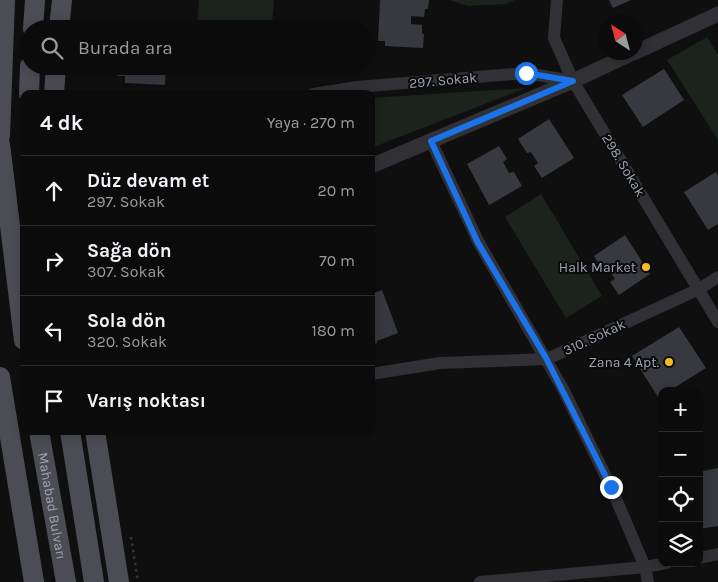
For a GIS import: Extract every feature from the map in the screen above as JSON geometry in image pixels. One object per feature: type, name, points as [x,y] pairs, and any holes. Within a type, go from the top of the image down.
[{"type":"main road","points":[[0,136],[5,0]]},
{"type":"main road","points":[[33,20],[35,0]]},
{"type":"main road","points":[[60,20],[62,0]]},
{"type":"main road","points":[[29,90],[30,75]]},
{"type":"main road","points":[[54,90],[55,75]]},
{"type":"main road","points":[[0,144],[20,307]]},
{"type":"main road","points":[[0,377],[34,582]]},
{"type":"main road","name":"Mahabad Bulvarı","points":[[40,435],[66,582]]},
{"type":"main road","points":[[71,435],[94,582]]},
{"type":"main road","points":[[96,435],[119,582]]},
{"type":"street","name":"298. Sokak","points":[[557,0],[554,38],[573,81],[718,322]]},
{"type":"street","points":[[643,49],[717,18]]},
{"type":"street","points":[[375,164],[573,81],[618,60]]},
{"type":"street","name":"297. Sokak","points":[[338,90],[526,73],[573,81]]},
{"type":"street","points":[[431,141],[478,243],[546,358],[611,487],[645,567],[648,582]]},
{"type":"street","name":"310. Sokak","points":[[375,373],[440,364],[546,358],[698,289],[718,277]]},
{"type":"street","points":[[703,557],[718,554]]},
{"type":"street","points":[[484,582],[658,565]]},
{"type":"shaded area","points":[[199,0],[274,0],[272,20],[198,20]]},
{"type":"shaded area","points":[[449,0],[515,0],[506,4],[468,6]]},
{"type":"shaded area","points":[[707,37],[718,55],[718,140],[667,60]]},
{"type":"shaded area","points":[[526,88],[375,146],[375,98]]},
{"type":"shaded area","points":[[541,194],[602,296],[566,318],[505,217]]},
{"type":"building","points":[[380,0],[429,0],[428,9],[425,9],[424,17],[411,16],[411,24],[422,25],[422,34],[424,34],[423,48],[385,46],[385,41],[378,41]]},
{"type":"building","points":[[609,0],[631,0],[613,8]]},
{"type":"building","points":[[664,69],[684,100],[643,127],[622,95]]},
{"type":"building","points":[[166,75],[165,85],[125,83],[125,76],[118,76]]},
{"type":"building","points":[[549,119],[574,158],[542,178],[534,166],[538,163],[531,152],[527,153],[518,139]]},
{"type":"building","points":[[499,146],[507,159],[503,162],[509,173],[514,172],[522,186],[489,205],[467,164]]},
{"type":"building","points":[[716,172],[718,176],[718,224],[708,230],[684,192]]},
{"type":"building","points":[[625,235],[650,274],[619,295],[610,282],[615,279],[607,268],[603,270],[594,256]]},
{"type":"building","points":[[382,290],[398,333],[377,341],[375,344],[375,293]]},
{"type":"building","name":"Zana 4 Apt.","points":[[679,327],[706,368],[675,387],[658,387],[658,397],[632,356]]},
{"type":"building","points":[[718,468],[718,526],[703,528],[703,477],[703,471]]},
{"type":"place","name":"Halk Market","points":[[646,267]]},
{"type":"place","name":"Zana 4 Apt.","points":[[669,362]]},
{"type":"route","points":[[526,73],[573,81],[431,141],[478,243],[563,389],[611,487]]}]
